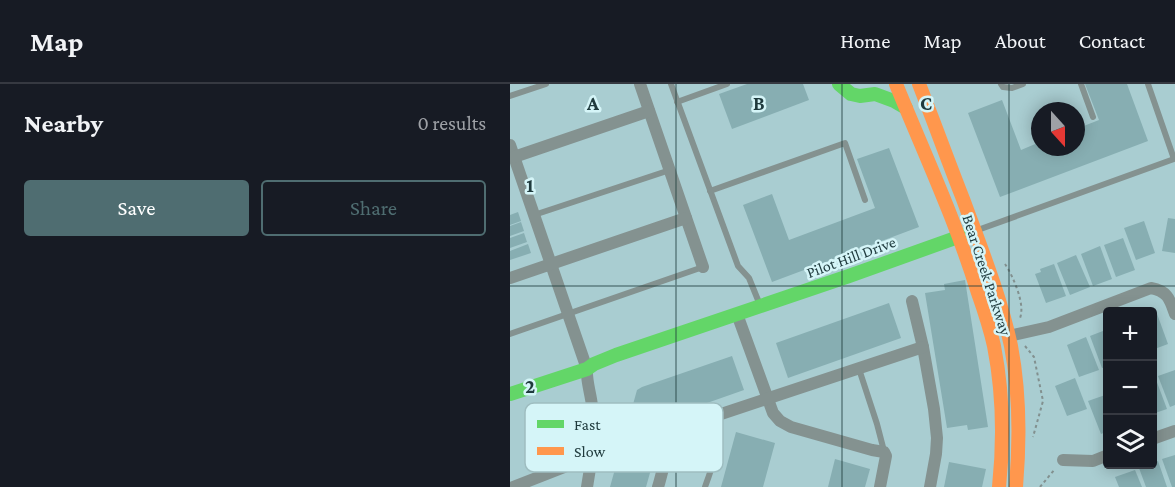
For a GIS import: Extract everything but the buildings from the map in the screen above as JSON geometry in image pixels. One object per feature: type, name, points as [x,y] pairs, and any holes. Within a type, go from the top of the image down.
[{"type":"street","points":[[640,84],[703,267]]},
{"type":"street","points":[[839,84],[851,93],[860,96],[878,89],[906,108]]},
{"type":"street","name":"Bear Creek Parkway","points":[[896,84],[945,201],[973,276],[993,345],[1000,391],[1002,432],[999,487]]},
{"type":"street","name":"Bear Creek Parkway","points":[[924,87],[990,269],[1009,336],[1017,387],[1019,427],[1016,487]]},
{"type":"street","points":[[592,403],[586,376],[587,369],[512,151],[649,111]]},
{"type":"street","points":[[510,278],[686,218]]},
{"type":"street","name":"Pilot Hill Drive","points":[[510,394],[587,369],[616,355],[975,231]]},
{"type":"street","points":[[1009,336],[1049,327],[1151,288],[1161,290],[1169,299],[1175,314]]},
{"type":"street","points":[[912,301],[923,347],[937,438],[930,487]]},
{"type":"street","points":[[737,314],[773,413],[780,421],[791,427],[884,452],[886,456],[880,487]]},
{"type":"street","points":[[723,413],[923,347]]},
{"type":"street","points":[[1157,437],[1175,431]]},
{"type":"street","points":[[1063,460],[1093,461],[1103,457]]},
{"type":"street","points":[[513,487],[552,472]]},
{"type":"street","points":[[587,487],[590,472]]},
{"type":"street","points":[[658,487],[662,472]]},
{"type":"lane","points":[[510,96],[546,84]]},
{"type":"lane","points":[[671,84],[738,266],[749,278],[760,307]]},
{"type":"lane","points":[[677,102],[727,84]]},
{"type":"lane","points":[[1001,84],[1003,87],[1012,88],[1023,84]]},
{"type":"lane","points":[[1081,84],[1093,117]]},
{"type":"lane","points":[[975,231],[1174,159],[1148,84]]},
{"type":"lane","points":[[710,191],[845,143],[865,200]]},
{"type":"lane","points":[[534,215],[670,170]]},
{"type":"lane","points":[[510,334],[703,267]]},
{"type":"lane","points":[[859,369],[884,452]]},
{"type":"lane","points":[[705,487],[710,472]]},
{"type":"path","points":[[1040,487],[1063,460]]},
{"type":"traffic: fast","points":[[839,84],[851,94],[860,96],[875,94],[906,108]]},
{"type":"traffic: fast","points":[[510,394],[587,369],[616,355],[975,231]]},
{"type":"traffic: slow","points":[[896,84],[960,240],[992,339],[997,363],[1002,416],[999,487]]},
{"type":"traffic: slow","points":[[919,84],[983,254],[1007,327],[1018,399],[1016,487]]}]
